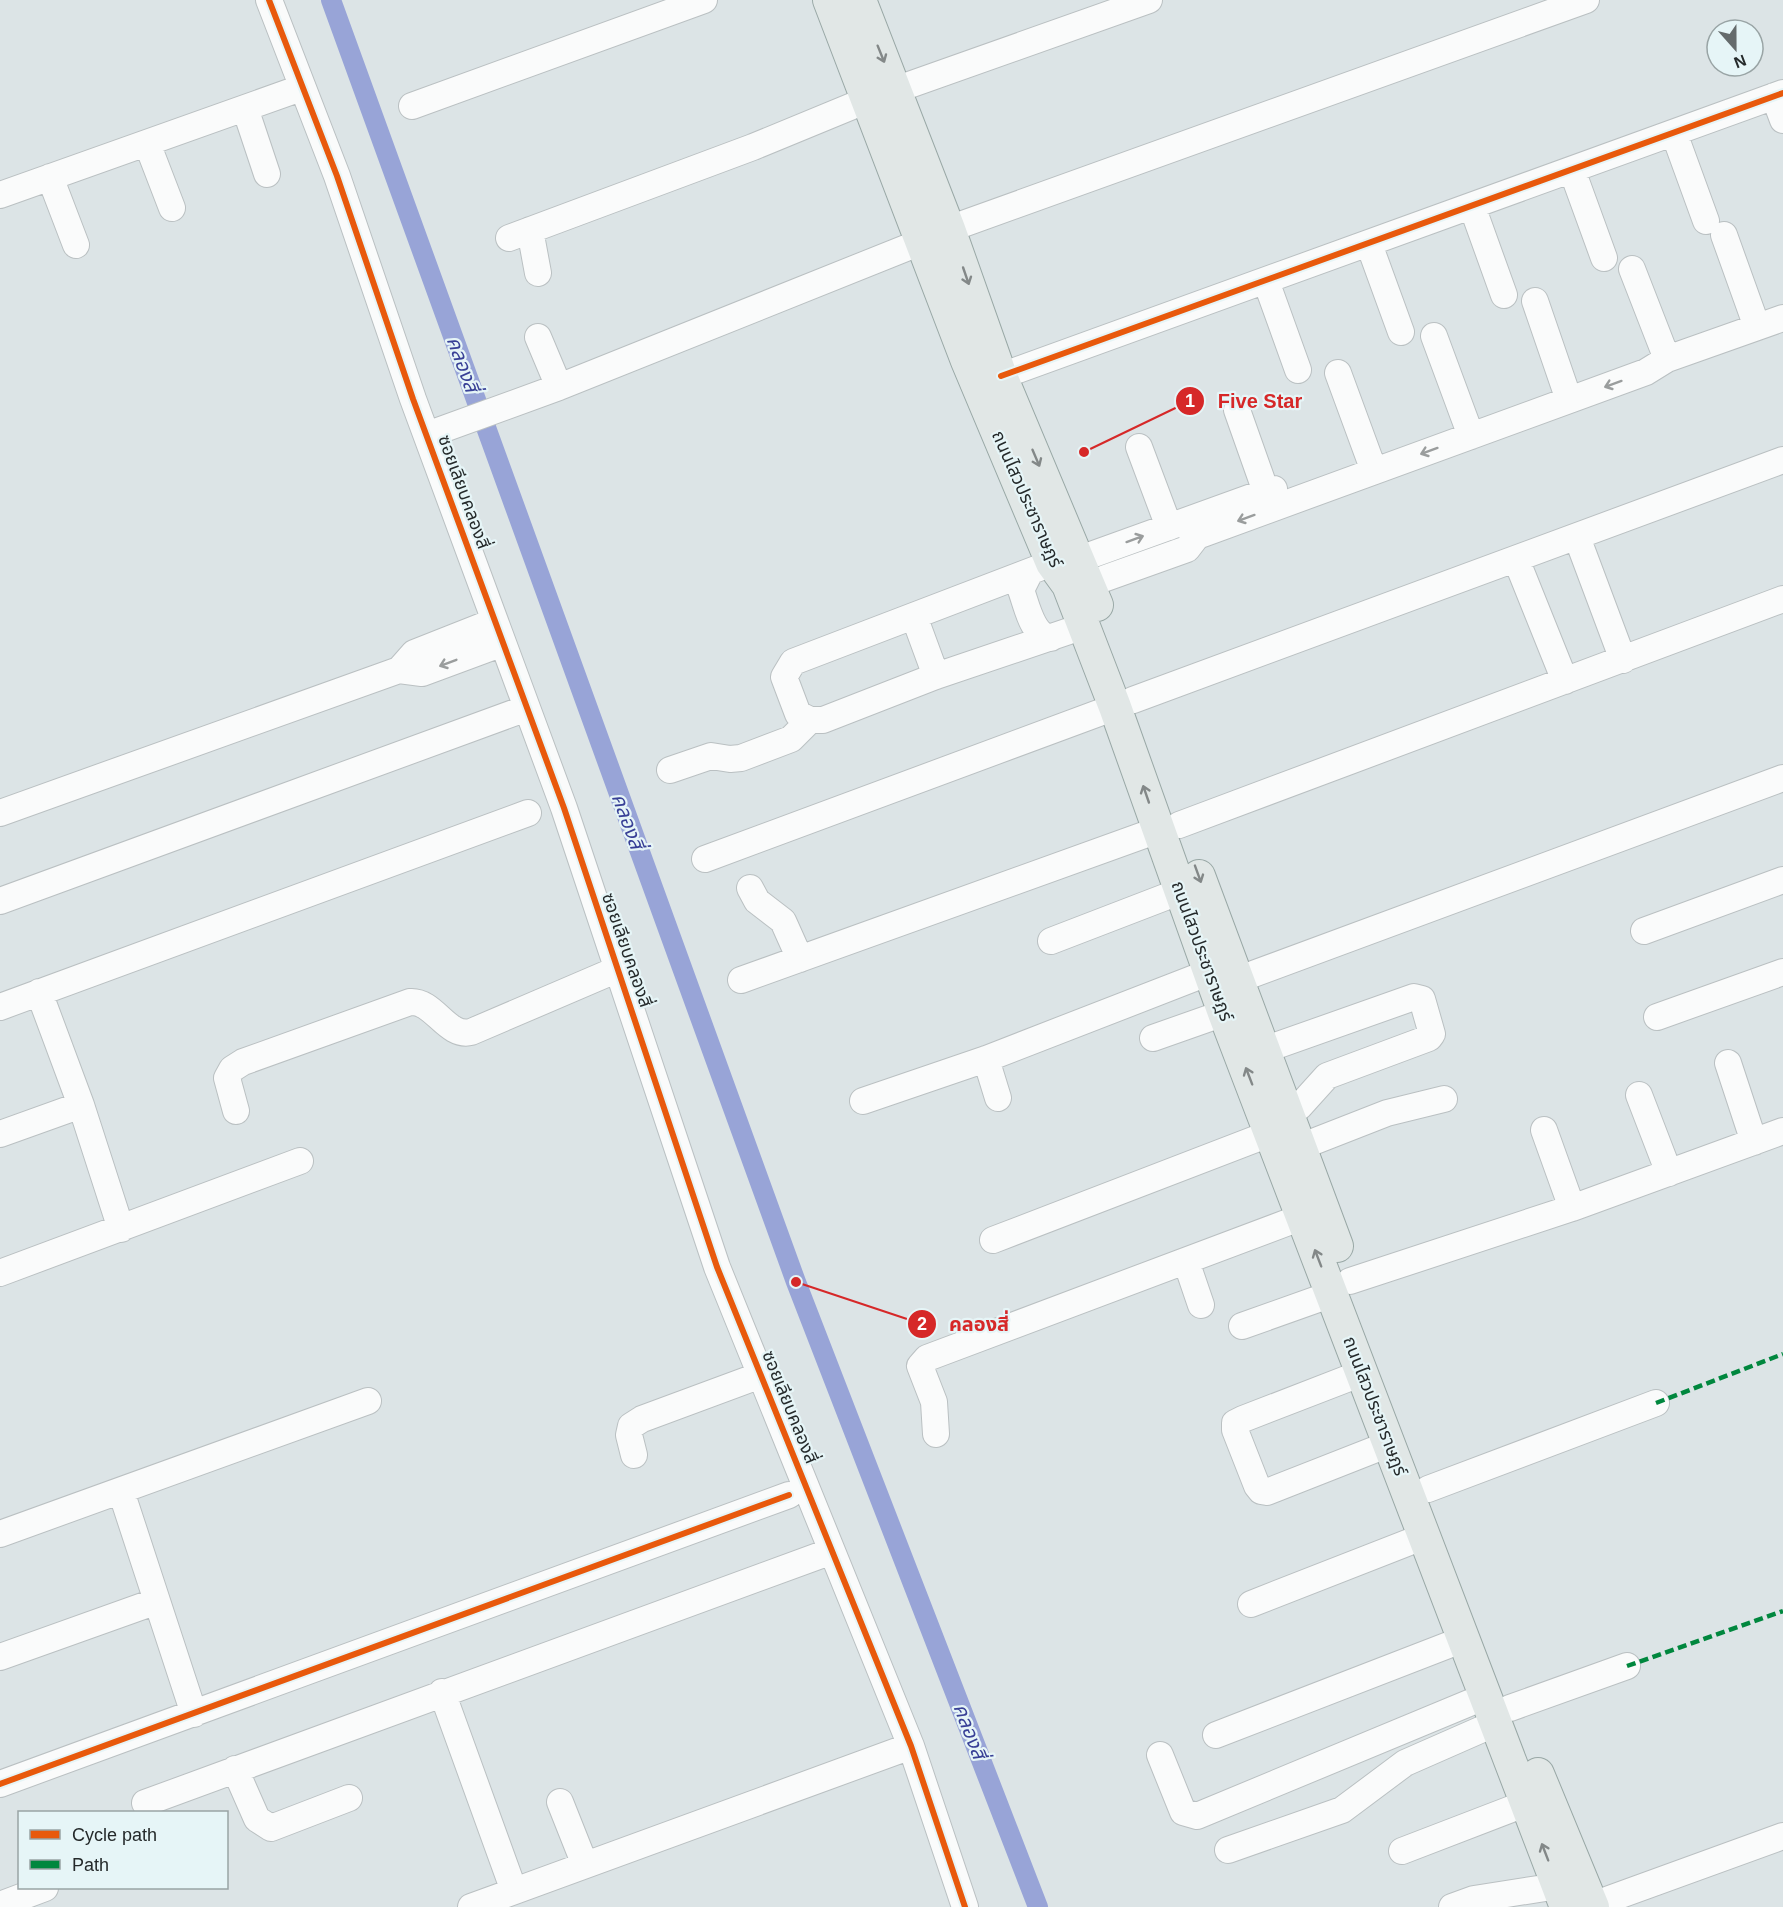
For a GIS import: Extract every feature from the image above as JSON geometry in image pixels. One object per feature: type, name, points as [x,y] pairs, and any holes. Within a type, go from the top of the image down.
[{"type":"main road","name":"ถนนไสวประชาราษฎร์","points":[[829,0],[881,95],[935,235],[1001,376],[1068,585],[1084,626],[1124,704]]},
{"type":"main road","name":"ถนนไสวประชาราษฎร์","points":[[860,0],[881,95]]},
{"type":"main road","name":"ถนนไสวประชาราษฎร์","points":[[935,235],[967,361],[1124,704],[1223,976],[1224,1013],[1287,1129],[1302,1217],[1341,1288],[1362,1373],[1464,1639],[1497,1709],[1578,1901]]},
{"type":"main road","name":"ถนนไสวประชาราษฎร์","points":[[1169,828],[1181,891],[1223,976],[1264,1050],[1287,1129],[1341,1288],[1428,1489],[1527,1803],[1578,1901]]},
{"type":"street","name":"ซอยเลียบคลองสี่","points":[[269,0],[301,88],[437,432],[499,632],[618,969],[717,1267],[910,1746],[961,1906]]},
{"type":"street","points":[[412,106],[705,0]]},
{"type":"street","points":[[538,273],[519,234],[753,147],[881,95],[1149,0]]},
{"type":"street","points":[[437,432],[559,387],[935,235],[1586,0]]},
{"type":"street","points":[[0,195],[301,88]]},
{"type":"street","points":[[1001,376],[1779,94],[1783,120]]},
{"type":"street","points":[[245,108],[267,174]]},
{"type":"street","points":[[1674,133],[1757,327]]},
{"type":"street","points":[[147,143],[172,208]]},
{"type":"street","points":[[1572,170],[1604,258]]},
{"type":"street","points":[[50,177],[76,245]]},
{"type":"street","points":[[1472,206],[1504,295]]},
{"type":"street","points":[[1369,244],[1401,332]]},
{"type":"street","points":[[1632,269],[1666,359]]},
{"type":"street","points":[[1266,281],[1298,370]]},
{"type":"street","points":[[1535,302],[1566,392]]},
{"type":"street","points":[[1084,626],[936,676],[823,720],[810,720],[798,714],[784,677],[788,666],[798,659],[914,616],[1063,569],[1371,463],[1566,392],[1640,356],[1666,359],[1783,318]]},
{"type":"street","points":[[1434,336],[1468,428]]},
{"type":"street","points":[[538,337],[559,387]]},
{"type":"street","points":[[1338,373],[1371,463]]},
{"type":"street","points":[[1237,410],[1266,492]]},
{"type":"street","points":[[1138,447],[1186,527]]},
{"type":"street","points":[[705,859],[1783,460]]},
{"type":"street","points":[[1186,527],[1266,492],[1371,463]]},
{"type":"street","points":[[1577,537],[1623,660]]},
{"type":"street","points":[[1516,559],[1565,681]]},
{"type":"street","points":[[1051,638],[1046,638],[1035,627],[1021,590],[1063,569]]},
{"type":"street","points":[[741,980],[1169,828],[1783,600]]},
{"type":"street","points":[[914,616],[936,676]]},
{"type":"street","points":[[0,813],[399,670],[414,652],[499,632]]},
{"type":"street","points":[[0,901],[527,708]]},
{"type":"street","points":[[670,770],[711,756],[741,758],[791,739],[810,720]]},
{"type":"street","points":[[863,1101],[1783,778]]},
{"type":"street","points":[[0,1007],[528,813]]},
{"type":"street","points":[[1644,931],[1783,880]]},
{"type":"street","points":[[750,888],[757,901],[783,921],[800,959]]},
{"type":"street","points":[[1051,941],[1181,891]]},
{"type":"street","points":[[236,1111],[227,1078],[232,1069],[243,1062],[410,1002],[420,1003],[460,1033],[471,1032],[618,969]]},
{"type":"street","points":[[1657,1017],[1783,972]]},
{"type":"street","points":[[39,992],[81,1105],[121,1229]]},
{"type":"street","points":[[1264,1050],[1414,997],[1422,999],[1432,1034],[1429,1038],[1327,1076],[1299,1107],[1287,1129]]},
{"type":"street","points":[[1153,1038],[1224,1013]]},
{"type":"street","points":[[986,1059],[998,1098]]},
{"type":"street","points":[[1728,1063],[1754,1142]]},
{"type":"street","points":[[1639,1095],[1669,1173]]},
{"type":"street","points":[[993,1240],[1287,1129],[1387,1113],[1444,1099]]},
{"type":"street","points":[[0,1134],[81,1105]]},
{"type":"street","points":[[1544,1130],[1572,1208]]},
{"type":"street","points":[[1242,1326],[1341,1288],[1572,1208],[1783,1131]]},
{"type":"street","points":[[0,1273],[300,1161]]},
{"type":"street","points":[[936,1434],[934,1402],[920,1366],[925,1359],[1302,1217]]},
{"type":"street","points":[[1186,1260],[1201,1305]]},
{"type":"street","points":[[1362,1373],[1235,1423],[1238,1439],[1257,1486],[1261,1491],[1268,1492],[1389,1444]]},
{"type":"street","points":[[634,1455],[629,1435],[631,1426],[642,1419],[760,1375]]},
{"type":"street","points":[[0,1534],[368,1401]]},
{"type":"street","points":[[1428,1489],[1656,1403]]},
{"type":"street","points":[[121,1491],[194,1714]]},
{"type":"street","points":[[0,1784],[789,1495]]},
{"type":"street","points":[[1251,1604],[1425,1536]]},
{"type":"street","points":[[159,1804],[235,1769],[832,1551]]},
{"type":"street","points":[[0,1657],[157,1601]]},
{"type":"street","points":[[1216,1735],[1464,1639]]},
{"type":"street","points":[[1160,1755],[1183,1812],[1197,1816],[1497,1709],[1627,1666]]},
{"type":"street","points":[[442,1692],[514,1891]]},
{"type":"street","points":[[1228,1850],[1342,1810],[1406,1763],[1497,1709]]},
{"type":"street","points":[[471,1907],[910,1746]]},
{"type":"street","points":[[235,1769],[257,1819],[271,1828],[349,1798]]},
{"type":"street","points":[[560,1802],[585,1865]]},
{"type":"street","points":[[1402,1851],[1527,1803]]},
{"type":"street","points":[[1452,1907],[1474,1899],[1578,1901],[1783,1836]]},
{"type":"street","points":[[0,1905],[40,1889]]},
{"type":"waterway","name":"คลองสี่","points":[[331,0],[796,1282],[1038,1907]]},
{"type":"marked path","points":[[1656,1403],[1783,1354]]},
{"type":"marked path","points":[[1627,1666],[1783,1611]]},
{"type":"cycle path","points":[[269,0],[337,176],[413,399],[564,808],[717,1267],[911,1746],[965,1907]]},
{"type":"cycle path","points":[[1001,376],[1783,93]]},
{"type":"cycle path","points":[[0,1784],[789,1495]]},
{"type":"place","name":"Five Star","points":[[1084,452]]},
{"type":"place","name":"คลองสี่","points":[[796,1282]]}]
